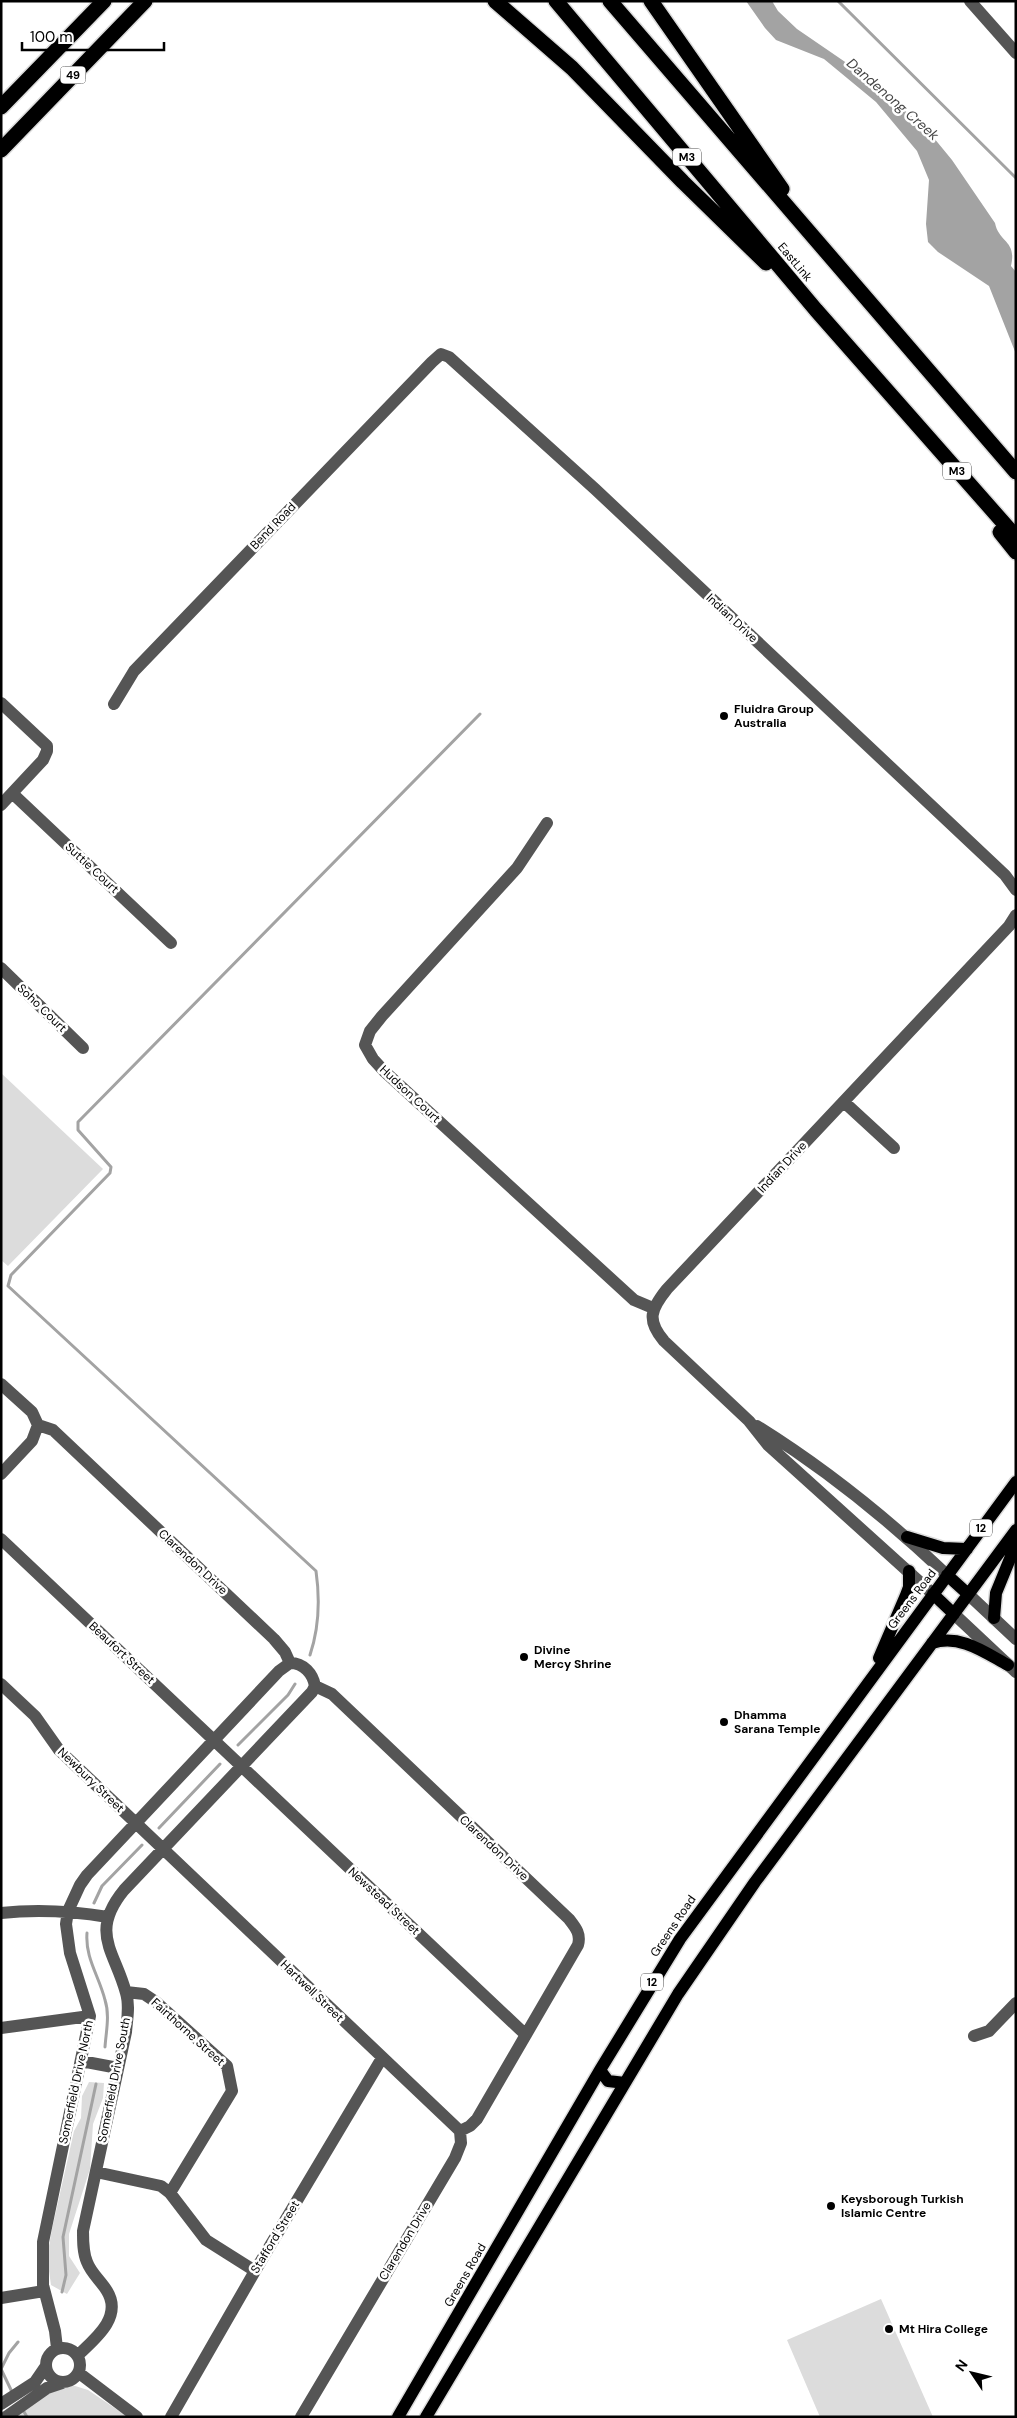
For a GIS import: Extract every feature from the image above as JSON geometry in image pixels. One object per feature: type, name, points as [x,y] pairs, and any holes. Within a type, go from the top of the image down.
[{"type":"highway","name":"49","points":[[1,107],[104,1]]},
{"type":"highway","name":"49","points":[[1,150],[145,1]]},
{"type":"highway","points":[[494,1],[572,68],[730,230],[816,310]]},
{"type":"highway","name":"EastLink","points":[[556,1],[816,310],[1016,537]]},
{"type":"highway","points":[[610,1],[838,267],[1016,470]]},
{"type":"highway","points":[[651,1],[704,79],[838,267]]},
{"type":"highway","points":[[899,405],[1016,552]]},
{"type":"main road","name":"Greens Road","points":[[398,2417],[600,2070],[680,1939],[870,1678],[1016,1482]]},
{"type":"main road","name":"12","points":[[426,2417],[678,1994],[718,1934],[1016,1530]]},
{"type":"main road","points":[[907,1537],[943,1548],[967,1548]]},
{"type":"main road","points":[[994,1618],[996,1594],[1016,1544]]},
{"type":"main road","points":[[870,1678],[906,1595],[909,1586],[909,1571]]},
{"type":"main road","points":[[947,1575],[968,1594]]},
{"type":"main road","points":[[933,1594],[954,1614]]},
{"type":"main road","points":[[932,1643],[942,1640],[957,1641],[977,1648],[1012,1668]]},
{"type":"main road","points":[[600,2070],[608,2081],[625,2083]]},
{"type":"street","points":[[970,1],[1016,53]]},
{"type":"street","name":"Bend Road","points":[[114,704],[134,670],[441,354]]},
{"type":"street","name":"Indian Drive","points":[[441,354],[450,357],[603,495],[1005,875],[1016,890]]},
{"type":"street","points":[[1,703],[47,746],[43,760],[1,805]]},
{"type":"street","name":"Suttie Court","points":[[12,793],[171,942]]},
{"type":"street","name":"Hudson Court","points":[[547,823],[517,868],[382,1016],[370,1031],[365,1045],[373,1059],[384,1070],[634,1300],[654,1308]]},
{"type":"street","name":"Indian Drive","points":[[654,1308],[668,1289],[1009,926],[1016,915]]},
{"type":"street","name":"Soho Court","points":[[1,968],[83,1048]]},
{"type":"street","points":[[844,1102],[894,1148]]},
{"type":"street","points":[[654,1308],[652,1319],[656,1331],[664,1342],[749,1421],[860,1498],[907,1537],[947,1575]]},
{"type":"street","name":"Clarendon Drive","points":[[1,1384],[32,1412],[38,1425],[53,1430],[274,1639],[285,1652],[290,1663],[296,1663],[306,1669],[313,1678],[315,1686],[332,1694],[575,1926],[580,1938],[578,1945],[477,2119],[470,2126],[460,2131],[461,2142],[455,2158],[301,2417]]},
{"type":"street","points":[[749,1421],[768,1445],[933,1594]]},
{"type":"street","points":[[1,1474],[32,1440],[38,1425]]},
{"type":"street","name":"Beaufort Street","points":[[1,1539],[242,1767]]},
{"type":"street","points":[[968,1594],[1016,1639]]},
{"type":"street","points":[[954,1614],[1012,1668]]},
{"type":"street","name":"Somerfield Drive North","points":[[57,2348],[55,2331],[44,2291],[42,2274],[43,2242],[90,2016],[70,1953],[66,1924],[68,1911],[80,1885],[87,1875],[279,1671],[290,1663]]},
{"type":"street","name":"Newbury Street","points":[[1,1684],[35,1716],[58,1750],[164,1850]]},
{"type":"street","name":"Somerfield Drive South","points":[[78,2356],[101,2334],[112,2308],[108,2292],[87,2262],[83,2248],[83,2232],[126,2032],[128,2004],[126,1992],[106,1941],[108,1917],[114,1903],[124,1890],[242,1767],[312,1692],[315,1686]]},
{"type":"street","name":"Newstead Street","points":[[242,1767],[526,2036]]},
{"type":"street","name":"Hartwell Street","points":[[164,1850],[460,2131]]},
{"type":"street","points":[[1,1913],[24,1910],[68,1911],[108,1917]]},
{"type":"street","name":"Fairthorne Street","points":[[126,1992],[144,1994],[156,2002],[227,2066],[230,2076],[232,2091],[170,2193]]},
{"type":"street","points":[[974,2036],[989,2031],[1016,2003]]},
{"type":"street","points":[[1,2028],[90,2016]]},
{"type":"street","name":"Stafford Street","points":[[171,2417],[255,2271],[382,2058]]},
{"type":"street","points":[[81,2061],[118,2068]]},
{"type":"street","points":[[96,2172],[154,2184],[170,2193],[206,2240],[255,2271]]},
{"type":"street","points":[[1,2298],[44,2291]]},
{"type":"street","points":[[1,2404],[32,2391],[72,2380],[79,2373],[80,2361],[78,2356],[67,2348],[57,2348],[48,2355],[46,2366],[32,2391],[6,2417]]},
{"type":"street","points":[[46,2366],[51,2377],[62,2382]]},
{"type":"street","points":[[79,2373],[137,2417]]},
{"type":"shaded area","points":[[746,1],[772,1],[778,11],[797,29],[870,79],[929,132],[952,160],[1012,251],[1011,266],[1016,272],[1016,354],[989,286],[938,252],[928,242],[926,224],[929,180],[917,151],[876,102],[824,59],[776,40]]},
{"type":"shaded area","points":[[1,1073],[103,1169],[8,1266],[1,1260]]},
{"type":"shaded area","points":[[89,2082],[104,2083],[103,2098],[93,2124],[90,2169],[69,2234],[69,2256],[80,2273],[67,2294],[51,2285],[47,2257],[74,2131],[81,2118],[82,2096]]},
{"type":"shaded area","points":[[881,2299],[933,2417],[820,2417],[787,2340]]},
{"type":"shaded area","points":[[72,2385],[88,2390],[128,2417],[13,2417],[45,2394]]},
{"type":"waterway","name":"Dandenong Creek","points":[[838,1],[1016,178]]},
{"type":"waterway","points":[[310,1655],[318,1613],[316,1571],[8,1286],[11,1275],[110,1173],[111,1167],[78,1130],[78,1122],[480,714]]},
{"type":"waterway","points":[[238,1745],[288,1695],[295,1684]]},
{"type":"waterway","points":[[159,1828],[220,1764]]},
{"type":"waterway","points":[[94,1903],[102,1886],[142,1845]]},
{"type":"waterway","points":[[87,1933],[90,1959],[102,1991],[107,2012],[105,2047]]},
{"type":"waterway","points":[[62,2292],[66,2275],[63,2237],[96,2084]]},
{"type":"waterway","points":[[13,2394],[1,2369],[9,2353],[18,2342]]},
{"type":"waterway","points":[[23,2410],[27,2417]]},
{"type":"place","name":"Fluidra Group Australia","points":[[724,716]]},
{"type":"place","name":"Divine Mercy Shrine","points":[[524,1657]]},
{"type":"place","name":"Dhamma Sarana Temple","points":[[724,1722]]},
{"type":"place","name":"Keysborough Turkish Islamic Centre","points":[[831,2206]]},
{"type":"place","name":"Mt Hira College","points":[[889,2329]]}]
